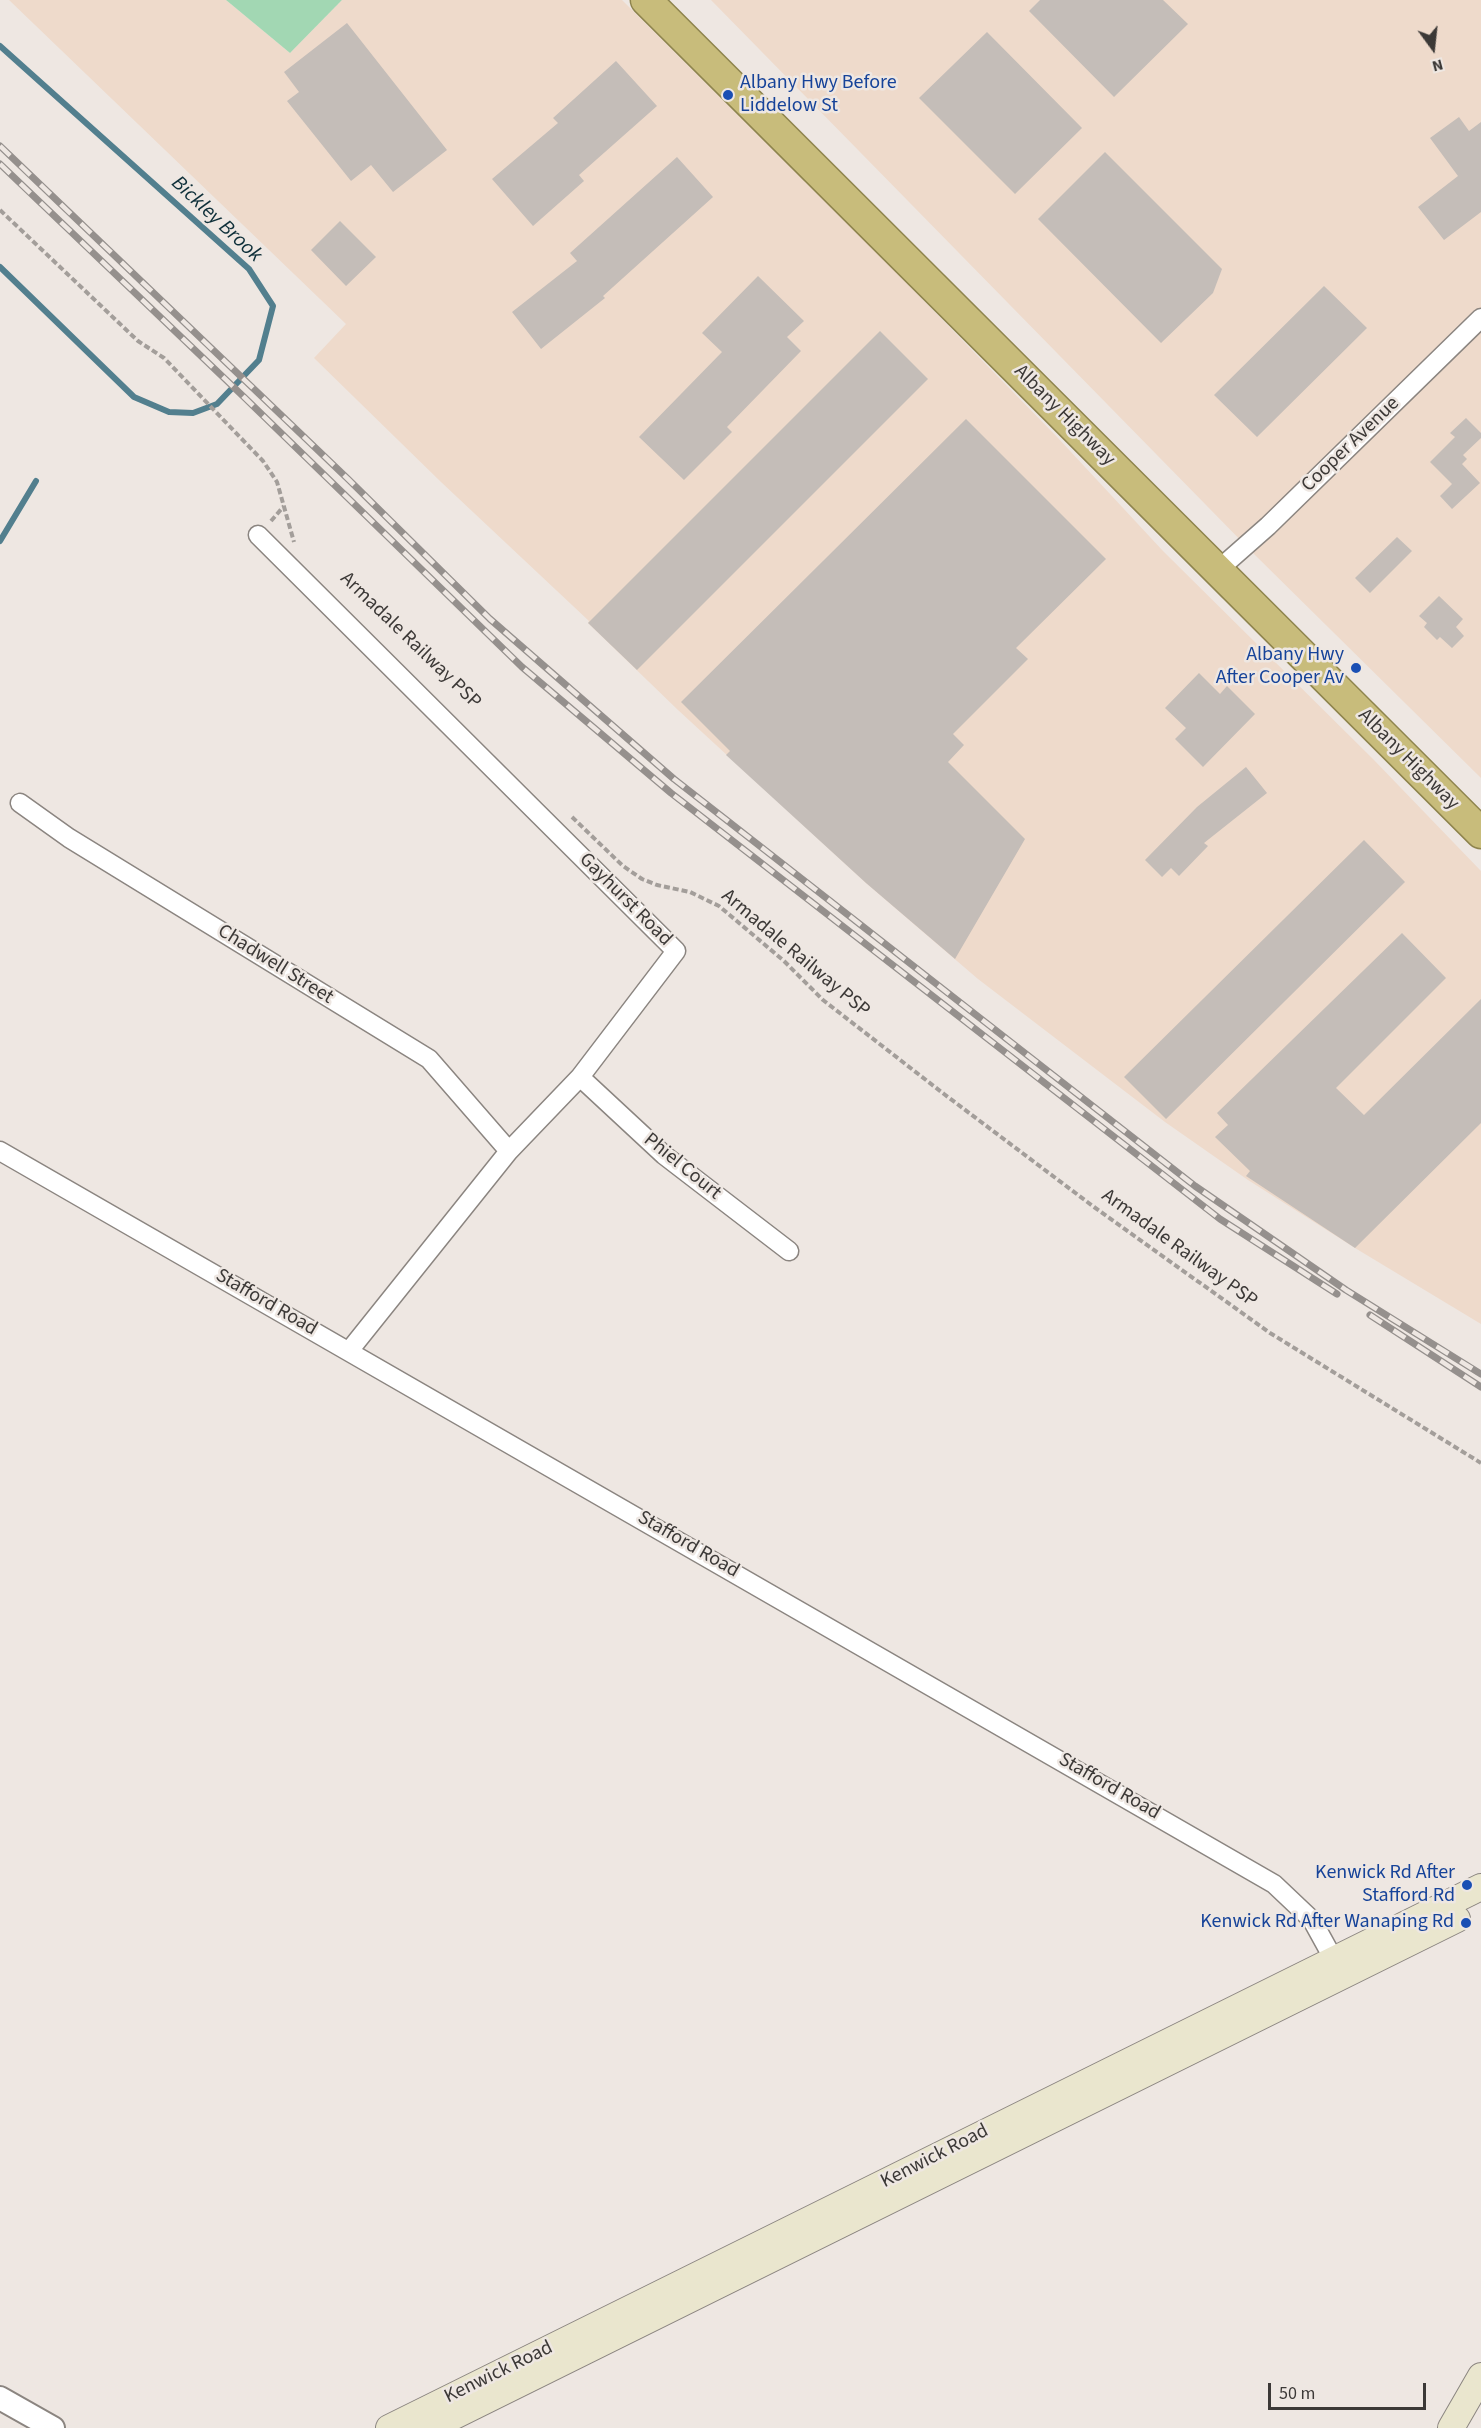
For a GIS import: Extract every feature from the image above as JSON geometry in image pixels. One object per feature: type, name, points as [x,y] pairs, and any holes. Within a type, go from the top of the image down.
[{"type":"highway","name":"Albany Highway","points":[[646,0],[1481,809]]},
{"type":"highway","name":"Albany Highway","points":[[675,0],[1226,563],[1481,833]]},
{"type":"main road","name":"Kenwick Road","points":[[430,2428],[1338,1968],[1481,1887]]},
{"type":"main road","name":"Kenwick Road","points":[[389,2428],[1338,1968],[1481,1906]]},
{"type":"main road","points":[[1451,2428],[1481,2376]]},
{"type":"street","name":"Cooper Avenue","points":[[1226,563],[1268,526],[1481,318]]},
{"type":"street","name":"Gayhurst Road","points":[[258,535],[676,951],[580,1077],[509,1151],[349,1351]]},
{"type":"street","name":"Chadwell Street","points":[[20,803],[69,838],[429,1059],[509,1151]]},
{"type":"street","name":"Phiel Court","points":[[580,1077],[664,1155],[789,1251]]},
{"type":"street","name":"Stafford Road","points":[[0,1151],[1274,1884],[1312,1920],[1338,1968]]},
{"type":"street","points":[[0,2398],[53,2428]]},
{"type":"path","points":[[0,210],[138,341],[164,357],[263,461],[273,475],[284,506],[290,533],[297,548]]},
{"type":"path","name":"Armadale Railway PSP","points":[[571,816],[623,866],[642,879],[657,885],[690,892],[719,906],[784,961],[823,1000],[907,1066],[1094,1207],[1270,1333],[1481,1463]]},
{"type":"shaded area","points":[[9,0],[226,0],[290,53],[342,0],[622,0],[877,253],[1058,438],[1163,551],[1373,759],[1481,871],[1481,1324],[1248,1180],[1165,1122],[978,979],[866,883],[678,710],[588,623],[589,621],[441,482],[314,358],[346,324]]},
{"type":"shaded area","points":[[711,0],[1481,0],[1481,778],[1256,556]]},
{"type":"green space","points":[[226,0],[342,0],[290,53]]},
{"type":"building","points":[[1040,0],[1163,0],[1188,24],[1114,97],[1029,11]]},
{"type":"building","points":[[347,23],[447,150],[393,192],[371,165],[351,181],[287,101],[299,92],[284,72]]},
{"type":"building","points":[[987,32],[1082,128],[1015,194],[919,98]]},
{"type":"building","points":[[616,61],[657,106],[579,175],[584,181],[533,226],[492,179],[558,123],[553,118]]},
{"type":"building","points":[[1459,117],[1469,131],[1481,122],[1481,212],[1444,240],[1418,207],[1458,176],[1430,138]]},
{"type":"building","points":[[1105,152],[1222,269],[1213,293],[1161,343],[1038,219]]},
{"type":"building","points":[[677,157],[713,197],[603,296],[605,298],[541,349],[512,312],[577,261],[570,253]]},
{"type":"building","points":[[340,221],[376,257],[346,286],[311,250]]},
{"type":"building","points":[[758,276],[804,321],[787,337],[801,351],[727,427],[732,432],[684,480],[639,437],[722,352],[702,333]]},
{"type":"building","points":[[1324,286],[1367,328],[1257,437],[1214,395]]},
{"type":"building","points":[[880,331],[928,379],[637,670],[588,623]]},
{"type":"building","points":[[1466,418],[1481,433],[1481,438],[1463,455],[1467,459],[1462,464],[1480,483],[1452,509],[1440,496],[1452,484],[1430,462],[1455,437],[1450,433]]},
{"type":"building","points":[[966,419],[1106,559],[1016,648],[1028,659],[953,734],[964,745],[948,762],[1025,839],[955,959],[866,883],[726,755],[730,751],[681,702]]},
{"type":"building","points":[[1397,537],[1412,551],[1370,593],[1355,578]]},
{"type":"building","points":[[1439,596],[1463,619],[1456,627],[1464,636],[1452,648],[1440,637],[1437,640],[1424,627],[1427,623],[1419,616]]},
{"type":"building","points":[[1199,673],[1220,694],[1227,686],[1255,714],[1203,767],[1175,739],[1186,728],[1165,708]]},
{"type":"building","points":[[1246,767],[1267,793],[1204,843],[1208,846],[1179,876],[1171,868],[1162,877],[1145,860],[1197,807]]},
{"type":"building","points":[[1364,840],[1405,882],[1166,1119],[1124,1077]]},
{"type":"building","points":[[1402,933],[1446,978],[1336,1088],[1364,1115],[1481,999],[1481,1123],[1355,1248],[1246,1176],[1250,1171],[1215,1137],[1228,1125],[1217,1113]]},
{"type":"waterway","name":"Bickley Brook","points":[[0,46],[249,269],[273,306],[259,360],[217,404],[193,413],[169,412],[134,397],[0,267]]},
{"type":"waterway","points":[[0,541],[36,481]]},
{"type":"railway","points":[[0,146],[348,479],[490,619],[674,779],[1195,1186],[1346,1290],[1481,1374]]},
{"type":"railway","points":[[0,164],[522,667],[671,793],[1220,1219],[1337,1294]]},
{"type":"railway","points":[[1370,1315],[1481,1387]]},
{"type":"place","name":"Albany Hwy Before Liddelow St","points":[[728,95]]},
{"type":"place","name":"Albany Hwy After Cooper Av","points":[[1356,668]]},
{"type":"place","name":"Kenwick Rd After Stafford Rd","points":[[1467,1885]]},
{"type":"place","name":"Kenwick Rd After Wanaping Rd","points":[[1466,1923]]}]
